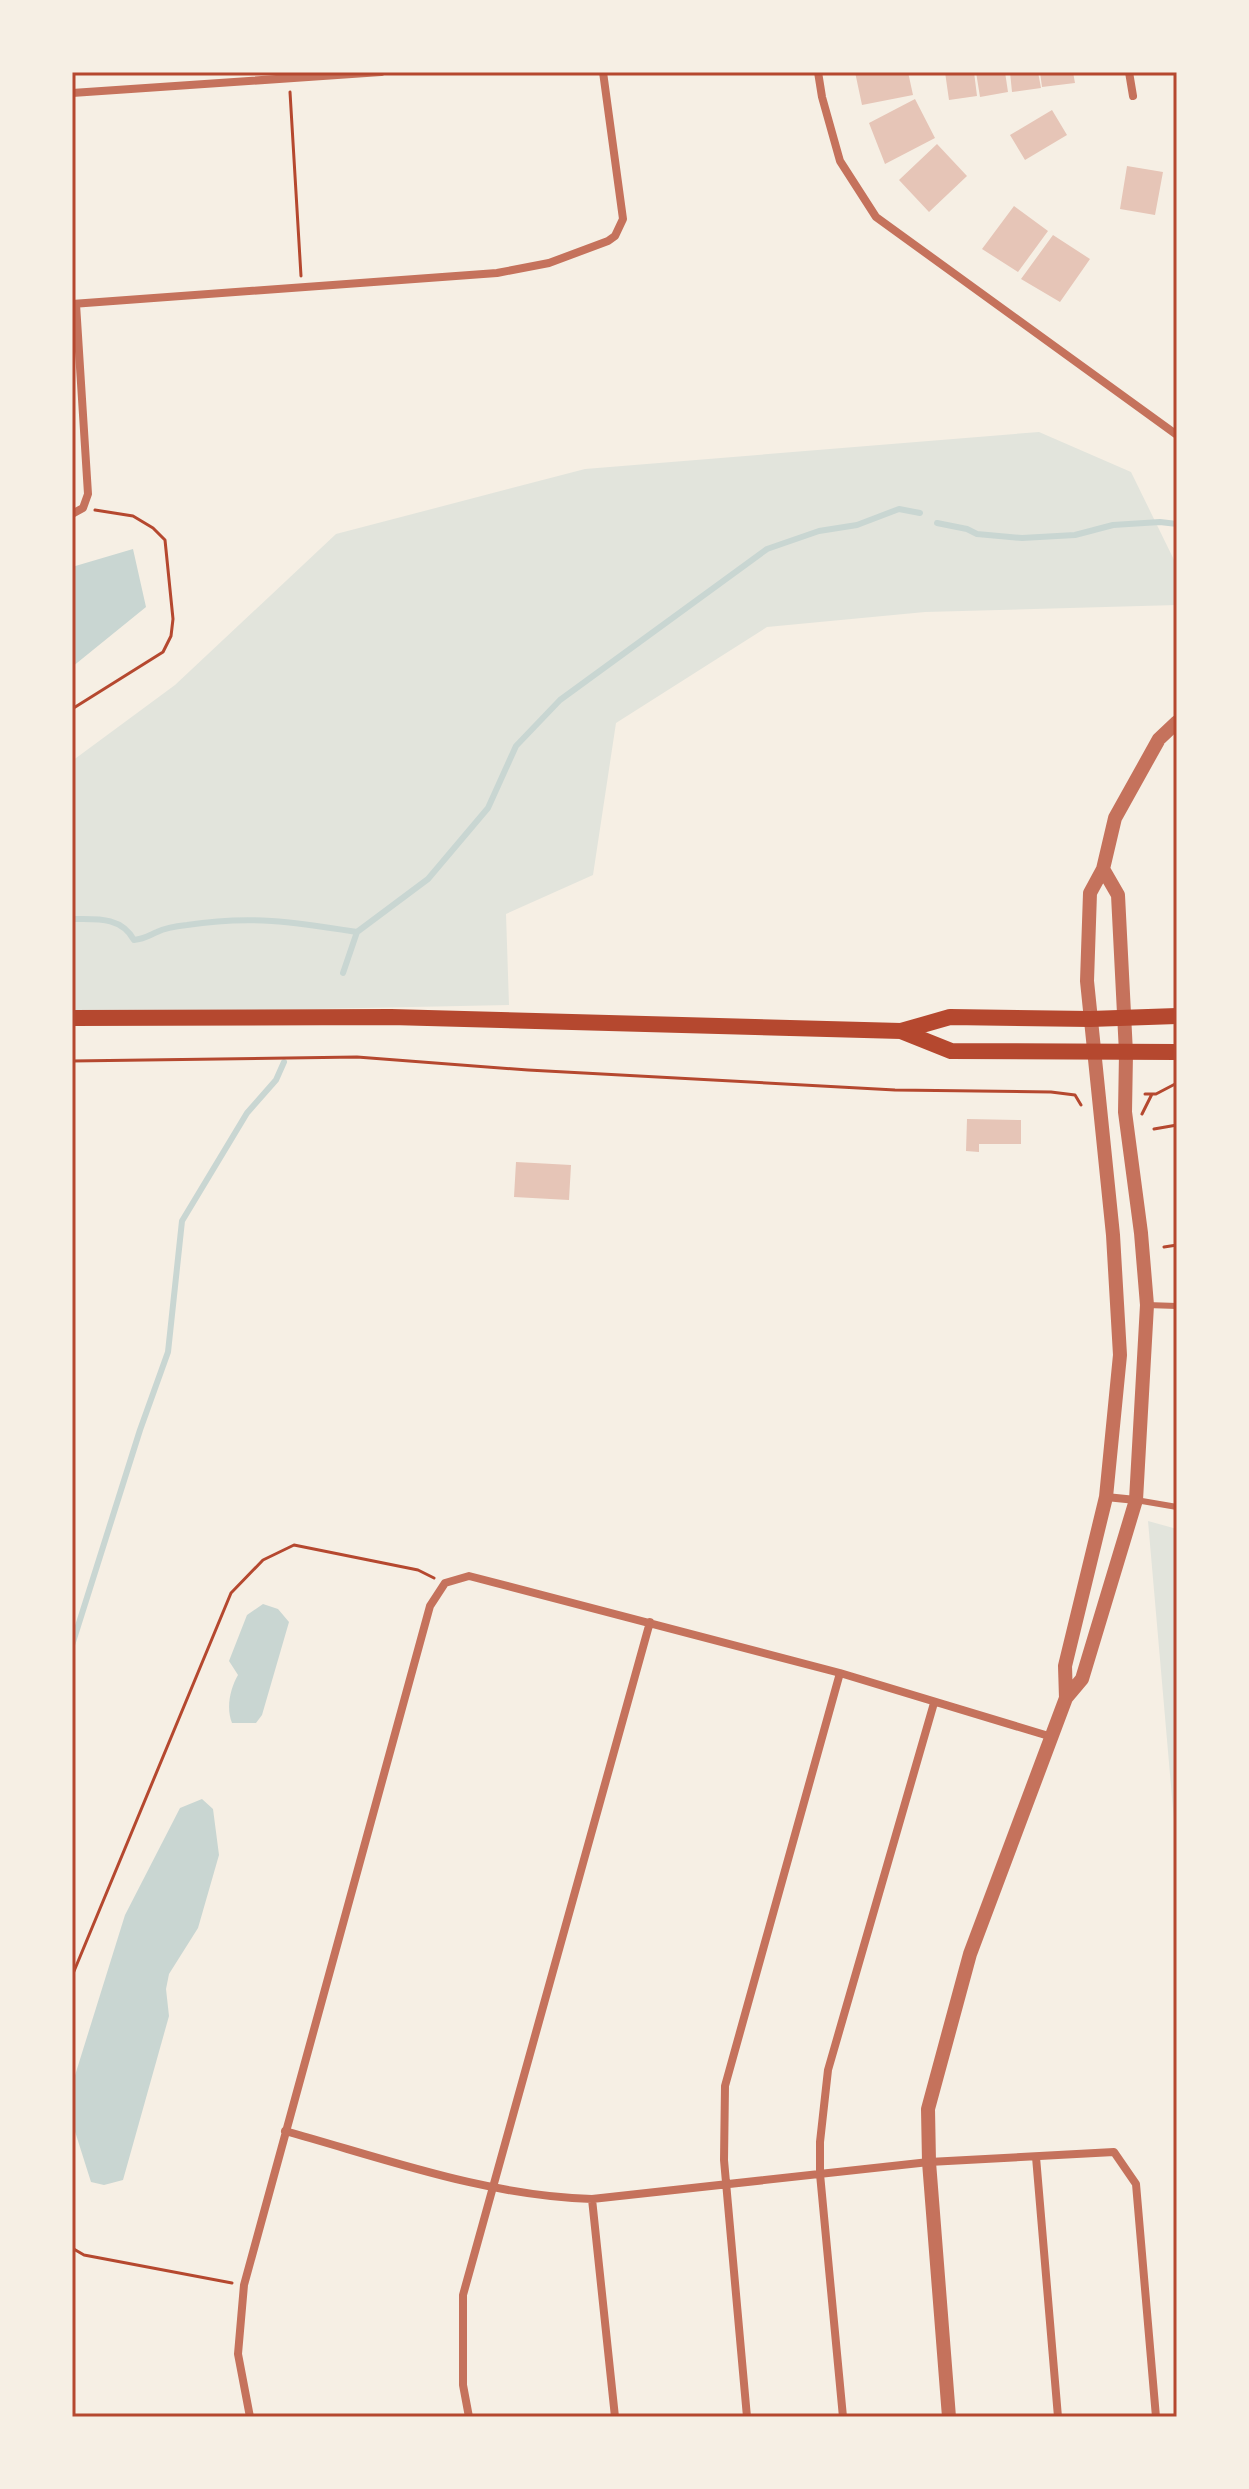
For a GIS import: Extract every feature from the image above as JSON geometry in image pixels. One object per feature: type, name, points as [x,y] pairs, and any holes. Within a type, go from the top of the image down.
[{"type":"main road","points":[[72,1018],[391,1017],[901,1031],[950,1017],[1124,1019],[1177,1016]]},
{"type":"main road","points":[[901,1031],[951,1051],[1177,1052]]},
{"type":"street","points":[[72,93],[381,72]]},
{"type":"street","points":[[72,514],[83,508],[88,494],[74,304],[512,271],[549,263],[608,241],[615,236],[623,219],[603,72]]},
{"type":"street","points":[[818,72],[840,161],[876,217],[1177,435]]},
{"type":"street","points":[[1129,72],[1133,96]]},
{"type":"street","points":[[1066,1698],[1065,1666],[1106,1497],[1120,1355],[1113,1235],[1087,981],[1090,893],[1103,869],[1115,818],[1159,739],[1177,722]]},
{"type":"street","points":[[949,2417],[929,2162],[928,2109],[970,1954],[1066,1698],[1082,1679],[1136,1500],[1147,1305],[1125,1112],[1126,1053],[1118,895],[1103,869]]},
{"type":"street","points":[[1106,1497],[1136,1500]]},
{"type":"street","points":[[250,2417],[238,2354],[244,2285],[430,1606],[445,1583],[469,1576],[840,1673],[1052,1737]]},
{"type":"street","points":[[469,2417],[463,2385],[463,2295],[650,1622]]},
{"type":"street","points":[[747,2417],[724,2160],[725,2086],[840,1673]]},
{"type":"street","points":[[843,2417],[820,2174],[820,2142],[828,2070],[934,1703]]},
{"type":"street","points":[[285,2131],[493,2188],[547,2198],[592,2199],[929,2162],[1114,2152],[1136,2184],[1156,2417]]},
{"type":"street","points":[[1036,2157],[1058,2417]]},
{"type":"street","points":[[592,2199],[615,2417]]},
{"type":"lane","points":[[1147,1305],[1177,1306]]},
{"type":"lane","points":[[1136,1500],[1177,1507]]},
{"type":"path","points":[[289,78],[302,288]]},
{"type":"path","points":[[72,709],[163,652],[171,636],[173,619],[165,540],[133,516],[83,508]]},
{"type":"path","points":[[72,1061],[357,1057],[528,1070],[895,1090],[1075,1095]]},
{"type":"path","points":[[1145,1094],[1156,1094],[1177,1083]]},
{"type":"path","points":[[1154,1129],[1177,1125]]},
{"type":"path","points":[[1164,1247],[1177,1245]]},
{"type":"path","points":[[72,1976],[231,1593],[263,1560],[294,1545],[418,1570],[445,1583]]},
{"type":"path","points":[[72,2248],[84,2255],[244,2285]]},
{"type":"shaded area","points":[[1039,432],[1131,472],[1177,566],[1177,605],[925,612],[767,627],[616,723],[593,875],[506,914],[509,1005],[72,1014],[72,761],[175,685],[336,534],[585,469]]},
{"type":"shaded area","points":[[133,549],[146,607],[72,667],[72,567]]},
{"type":"shaded area","points":[[1148,1521],[1177,1529],[1177,1855]]},
{"type":"shaded area","points":[[263,1604],[278,1609],[289,1622],[262,1715],[256,1723],[232,1723],[230,1699],[238,1675],[229,1661],[247,1615]]},
{"type":"shaded area","points":[[202,1799],[213,1809],[219,1855],[198,1928],[169,1974],[166,1989],[169,2016],[123,2180],[104,2185],[91,2182],[72,2122],[72,2085],[125,1915],[180,1808]]},
{"type":"building","points":[[855,72],[908,72],[913,95],[862,105]]},
{"type":"building","points":[[945,72],[974,72],[977,96],[949,100]]},
{"type":"building","points":[[976,72],[1005,72],[1008,92],[980,97]]},
{"type":"building","points":[[1010,72],[1038,72],[1041,88],[1012,92]]},
{"type":"building","points":[[1040,72],[1073,72],[1075,83],[1042,87]]},
{"type":"building","points":[[915,99],[935,138],[885,164],[869,123]]},
{"type":"building","points":[[1052,110],[1067,135],[1025,160],[1010,135]]},
{"type":"building","points":[[937,144],[967,176],[929,212],[899,180]]},
{"type":"building","points":[[1127,166],[1163,172],[1155,215],[1120,209]]},
{"type":"building","points":[[1014,206],[1048,231],[1018,272],[982,249]]},
{"type":"building","points":[[1053,235],[1090,259],[1060,302],[1021,279]]},
{"type":"building","points":[[967,1119],[1021,1120],[1021,1144],[979,1144],[979,1152],[966,1151]]},
{"type":"building","points":[[516,1162],[571,1165],[569,1200],[514,1197]]},
{"type":"waterway","points":[[343,973],[357,932],[428,879],[488,808],[516,746],[560,700],[767,549],[819,531],[857,525],[899,509],[920,513]]},
{"type":"waterway","points":[[937,523],[977,534],[1022,538],[1075,535],[1113,525],[1177,524]]},
{"type":"waterway","points":[[72,919],[107,920],[129,932],[134,940],[172,927],[232,920],[292,923],[357,932]]},
{"type":"waterway","points":[[72,1645],[168,1352],[182,1221],[247,1113],[276,1080],[284,1062]]}]
